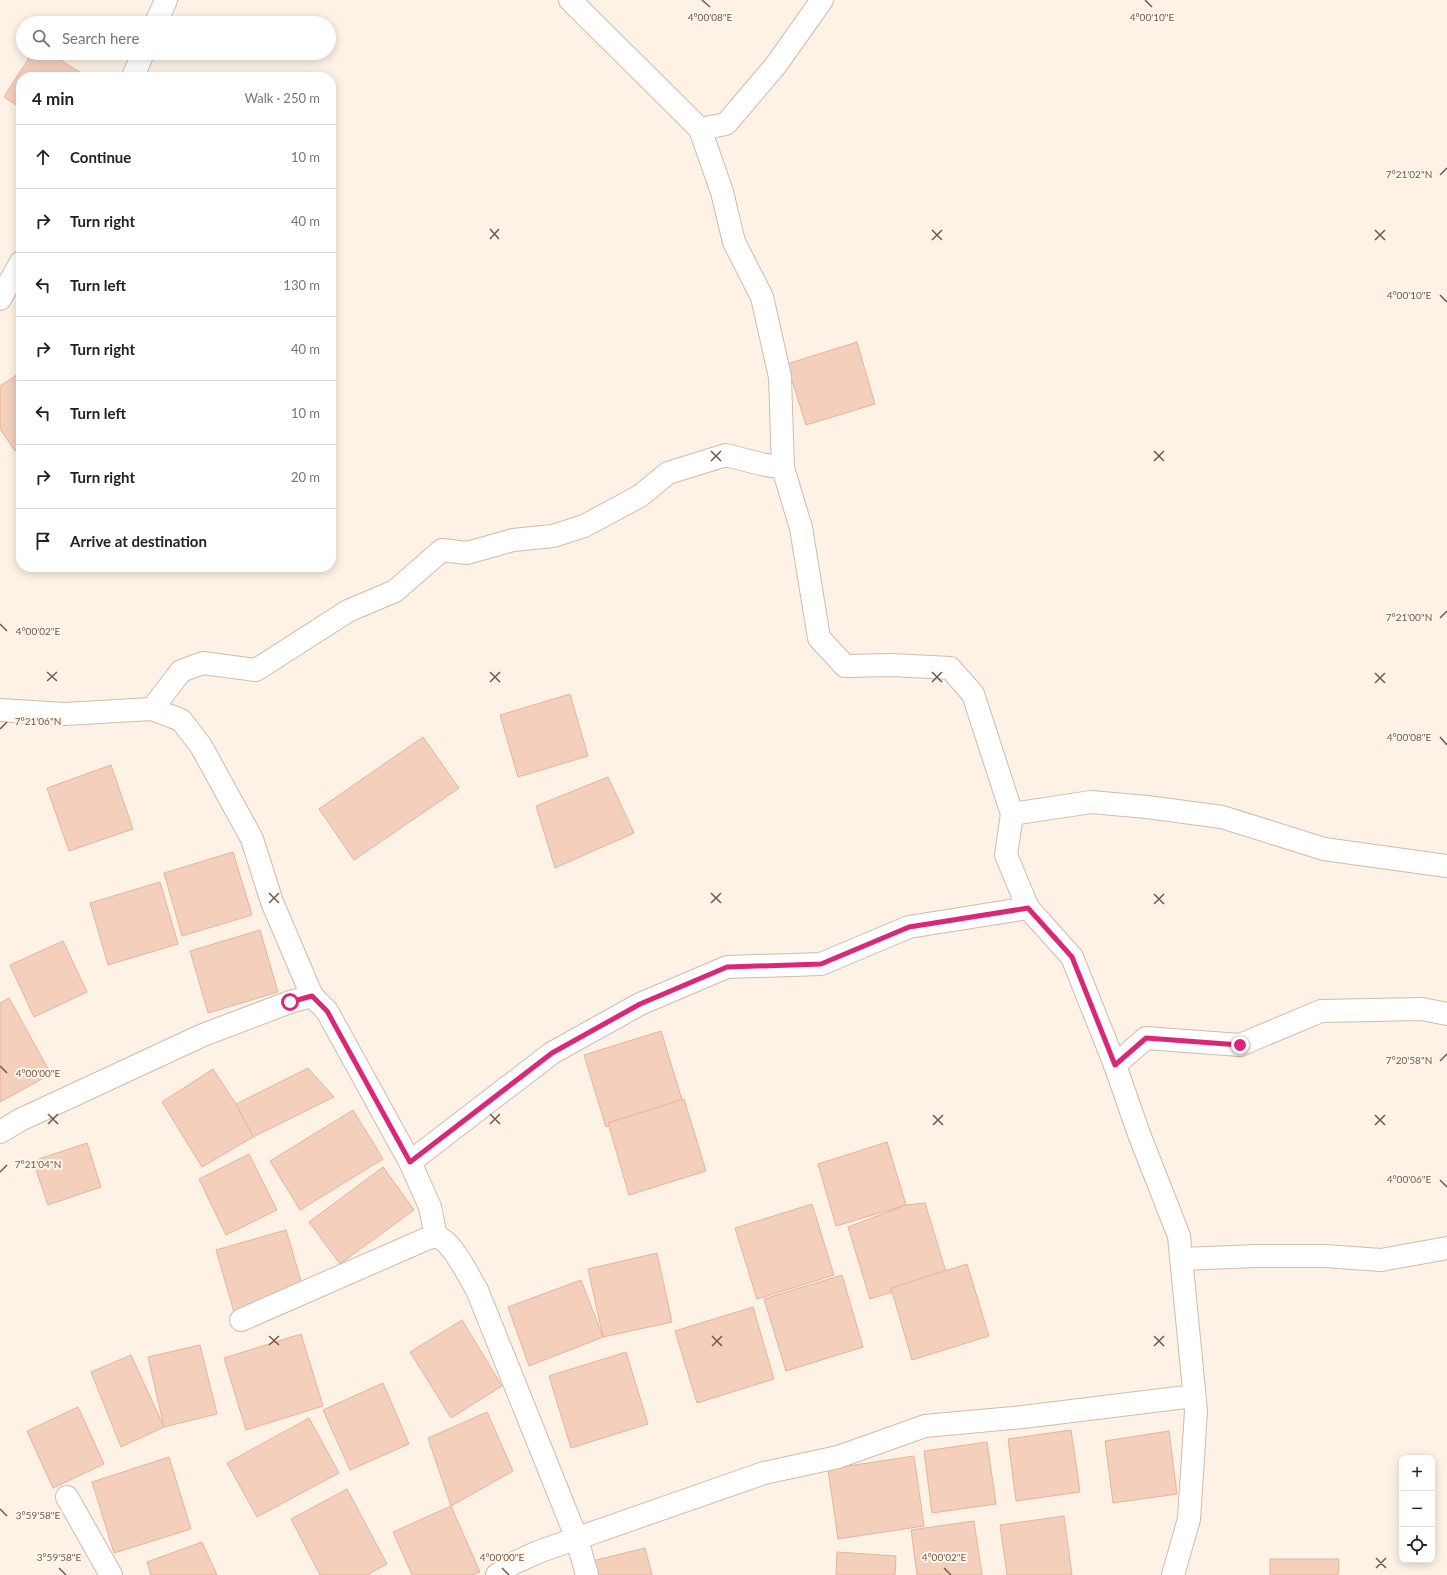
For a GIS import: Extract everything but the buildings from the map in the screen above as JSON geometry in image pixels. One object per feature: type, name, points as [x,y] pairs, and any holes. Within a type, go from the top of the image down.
[{"type":"street","points":[[159,16],[166,0]]},
{"type":"street","points":[[570,0],[700,129],[722,192],[734,242],[762,297],[780,377],[783,468],[801,528],[820,638],[845,666],[892,665],[950,668],[973,694],[1012,814],[1006,855],[1028,908],[1072,957],[1115,1065],[1138,1134],[1179,1236],[1196,1411],[1189,1519],[1173,1575]]},
{"type":"street","points":[[700,129],[726,124],[776,64],[822,0]]},
{"type":"street","points":[[135,72],[140,60]]},
{"type":"street","points":[[0,299],[16,271]]},
{"type":"street","points":[[152,709],[181,671],[203,663],[256,670],[348,611],[395,591],[442,550],[467,553],[513,540],[553,536],[584,526],[640,496],[668,473],[726,455],[783,468]]},
{"type":"street","points":[[0,710],[65,714],[152,709],[181,720],[201,746],[252,839],[272,902],[312,996],[327,1011],[410,1162],[430,1207],[436,1237]]},
{"type":"street","points":[[1012,814],[1091,802],[1147,807],[1222,817],[1324,849],[1447,866]]},
{"type":"street","points":[[410,1162],[552,1053],[640,1004],[727,967],[821,964],[909,927],[1028,908]]},
{"type":"street","points":[[0,1132],[20,1120],[203,1035],[290,1002],[312,996]]},
{"type":"street","points":[[1115,1065],[1146,1038],[1240,1045],[1321,1011],[1422,1010],[1447,1014]]},
{"type":"street","points":[[241,1320],[417,1243],[436,1237],[444,1240],[457,1257],[477,1290],[577,1539],[587,1575]]},
{"type":"street","points":[[1182,1259],[1256,1256],[1325,1256],[1381,1260],[1447,1248]]},
{"type":"street","points":[[497,1575],[512,1564],[538,1552],[764,1473],[838,1457],[925,1426],[1023,1417],[1194,1396]]},
{"type":"street","points":[[67,1497],[110,1575]]},
{"type":"route","points":[[290,1002],[312,996],[327,1011],[410,1162],[552,1053],[640,1004],[727,967],[821,964],[909,927],[1028,908],[1072,957],[1115,1065],[1146,1038],[1240,1045]]}]
